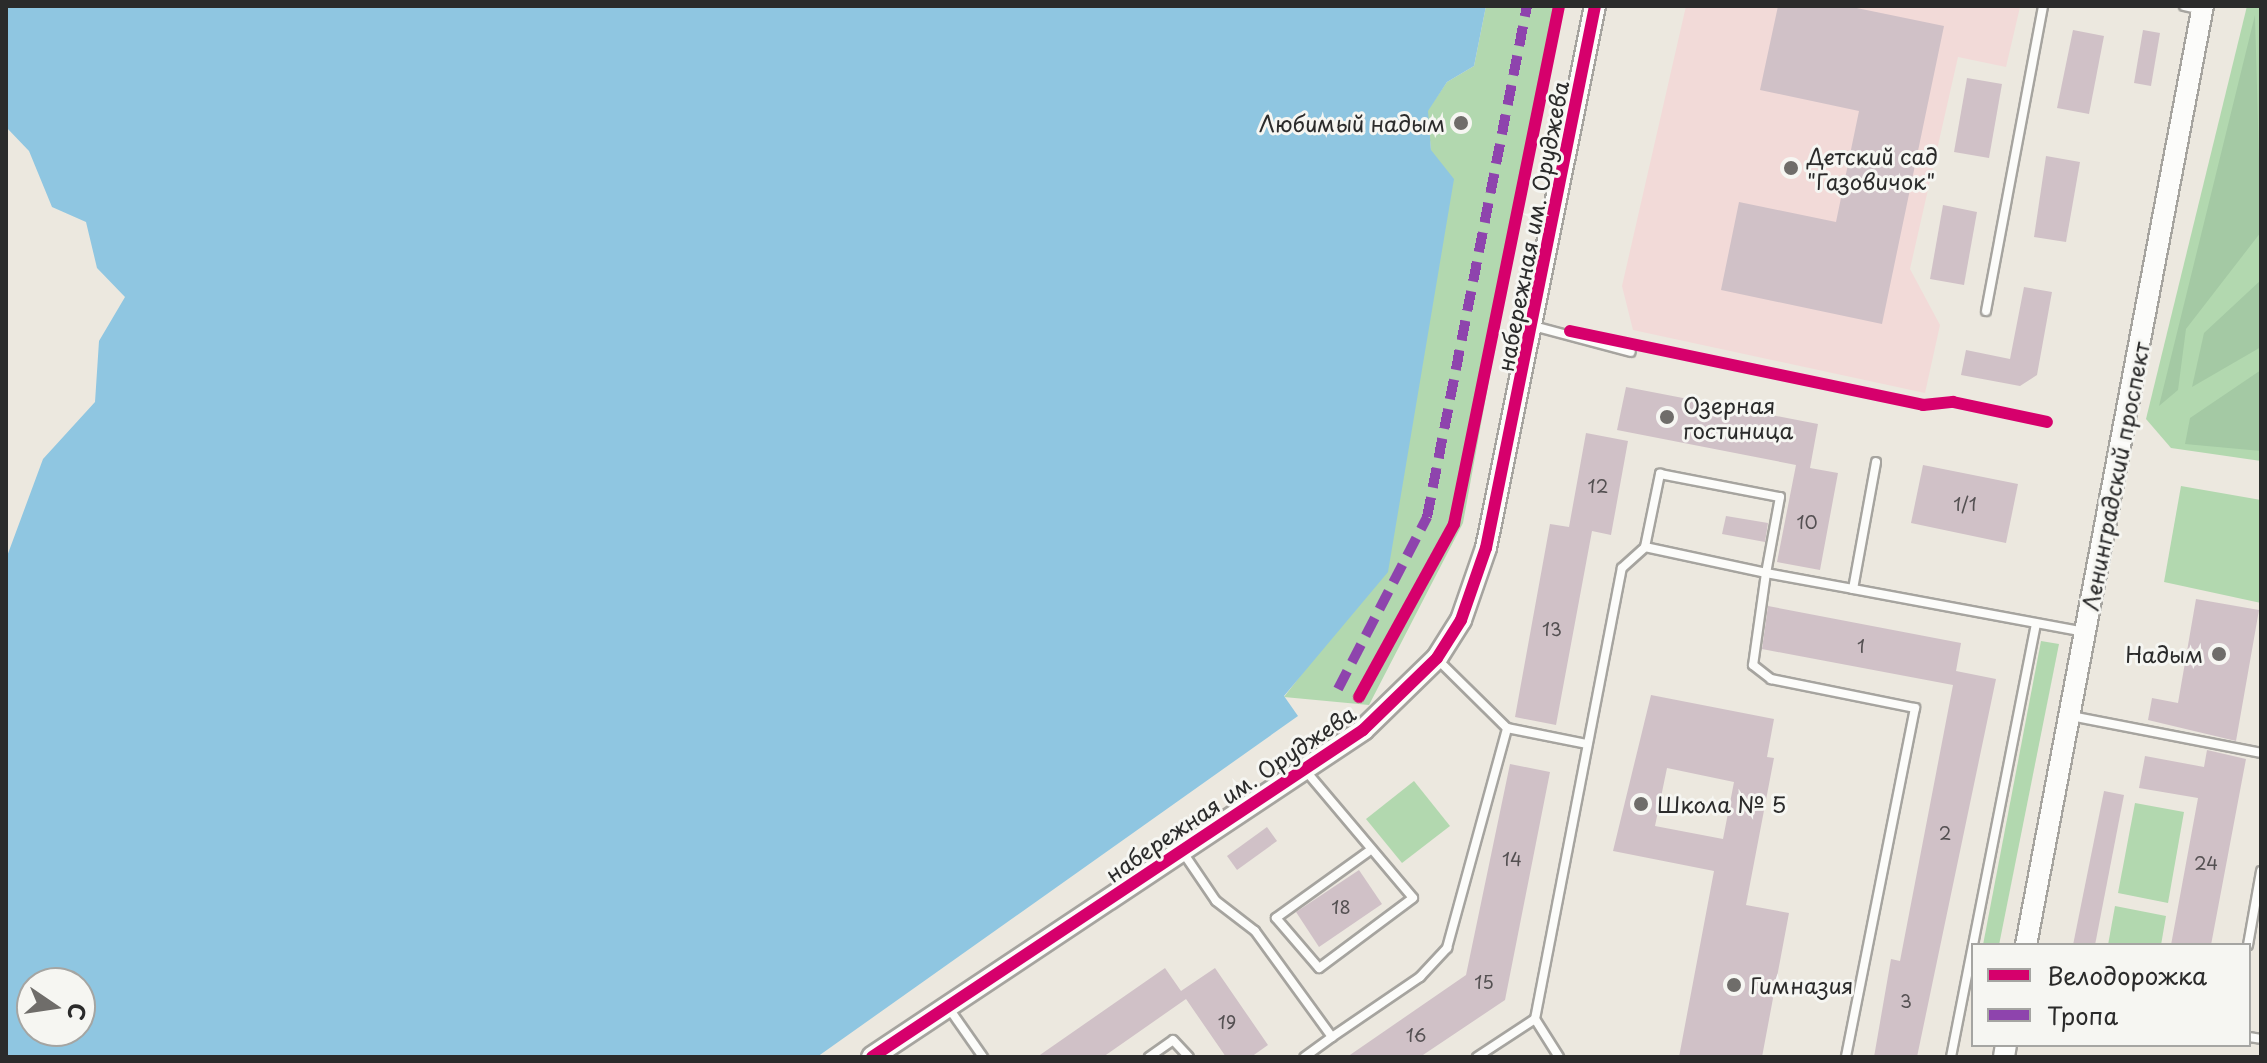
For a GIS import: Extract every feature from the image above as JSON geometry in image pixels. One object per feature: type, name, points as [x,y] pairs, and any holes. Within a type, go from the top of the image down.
[{"type":"street","name":"набережная им. Оруджева","points":[[872,1057],[1305,770],[1393,704],[1437,658],[1483,561],[1533,326],[1595,6]]},
{"type":"street","name":"Ленинградский проспект","points":[[2026,943],[2071,716],[2196,7]]},
{"type":"lane","points":[[1986,311],[2043,6]]},
{"type":"lane","points":[[1533,326],[1631,352]]},
{"type":"lane","points":[[1853,589],[1876,462]]},
{"type":"lane","points":[[1559,1057],[1535,1019],[1622,568],[1645,547],[1660,474],[1780,497],[1753,665],[1771,679],[1915,708],[1846,1057]]},
{"type":"lane","points":[[1645,547],[1766,573],[2086,632]]},
{"type":"lane","points":[[1973,943],[2036,624]]},
{"type":"lane","points":[[1437,658],[1507,728],[1587,744]]},
{"type":"lane","points":[[2071,716],[2261,753]]},
{"type":"lane","points":[[1304,1057],[1420,977],[1447,948],[1507,728]]},
{"type":"lane","points":[[1305,770],[1368,852],[1413,898],[1319,968],[1276,918],[1368,852]]},
{"type":"lane","points":[[1182,850],[1216,901],[1255,931],[1332,1037]]},
{"type":"lane","points":[[2248,943],[2261,871]]},
{"type":"lane","points":[[1951,1057],[1971,955]]},
{"type":"lane","points":[[947,1006],[983,1057]]},
{"type":"lane","points":[[1477,1057],[1535,1019]]},
{"type":"lane","points":[[1149,1057],[1173,1040],[1189,1057]]},
{"type":"shaded area","name":"Детский сад \"Газовичок\"","points":[[1686,6],[2020,7],[2006,67],[1958,57],[1910,269],[1940,325],[1925,393],[1633,330],[1622,286]]},
{"type":"green space","points":[[1486,6],[1557,6],[1463,523],[1369,705],[1284,697],[1321,649],[1431,150],[1427,111],[1447,82],[1474,66]]},
{"type":"green space","points":[[2247,6],[2261,6],[2261,461],[2171,448],[2146,419]]},
{"type":"green space","points":[[2255,15],[2261,232],[2186,329],[2178,390],[2159,406]]},
{"type":"green space","points":[[2261,280],[2261,347],[2192,387],[2204,333]]},
{"type":"green space","points":[[2261,370],[2261,451],[2185,444],[2190,418]]},
{"type":"green space","points":[[2181,486],[2261,500],[2261,603],[2164,582]]},
{"type":"green space","points":[[2041,641],[2059,644],[1999,943],[1983,943]]},
{"type":"green space","points":[[1414,781],[1450,826],[1402,863],[1366,819]]},
{"type":"green space","points":[[2135,803],[2184,812],[2168,903],[2118,893]]},
{"type":"green space","points":[[2115,906],[2166,916],[2161,943],[2108,943]]},
{"type":"water","points":[[6,6],[1486,6],[1474,66],[1447,82],[1428,111],[1431,150],[1454,179],[1388,572],[1284,696],[1298,716],[817,1057],[6,1057],[6,559],[43,459],[95,402],[99,341],[125,297],[97,268],[86,222],[52,207],[29,151],[6,127]]},
{"type":"building","points":[[1778,6],[1847,6],[1944,26],[1882,324],[1721,290],[1739,202],[1836,222],[1859,111],[1760,90]]},
{"type":"building","points":[[2073,30],[2104,36],[2089,114],[2057,108]]},
{"type":"building","points":[[2143,30],[2160,33],[2151,86],[2134,83]]},
{"type":"building","points":[[1967,78],[2002,84],[1989,158],[1954,152]]},
{"type":"building","points":[[2046,156],[2080,162],[2066,242],[2034,237]]},
{"type":"building","points":[[1943,205],[1977,212],[1964,285],[1930,279]]},
{"type":"building","points":[[2024,287],[2052,292],[2037,375],[2020,386],[1961,375],[1966,350],[2010,359]]},
{"type":"building","points":[[1626,387],[1818,424],[1810,468],[1838,473],[1820,570],[1777,562],[1796,465],[1617,430]]},
{"type":"building","points":[[1586,433],[1628,441],[1611,535],[1592,531],[1556,725],[1515,717],[1550,524],[1569,527]]},
{"type":"building","points":[[1923,465],[2018,484],[2006,543],[1911,523]]},
{"type":"building","points":[[1726,516],[1768,523],[1765,542],[1722,534]]},
{"type":"building","name":"Надым","points":[[2196,599],[2259,610],[2236,741],[2148,720],[2152,698],[2178,703]]},
{"type":"building","points":[[1768,606],[1961,643],[1956,671],[1996,679],[1917,1057],[1874,1057],[1891,959],[1900,961],[1953,685],[1762,649]]},
{"type":"building","points":[[1651,695],[1774,719],[1767,757],[1774,758],[1746,905],[1789,913],[1762,1057],[1679,1057],[1714,871],[1613,851]],"holes":[[[1667,768],[1734,782],[1723,839],[1655,826]]]},
{"type":"building","points":[[2207,750],[2246,759],[2211,943],[2171,943],[2198,798],[2139,788],[2145,756],[2204,767]]},
{"type":"building","points":[[1510,764],[1550,772],[1505,1000],[1420,1057],[1347,1057],[1466,975]]},
{"type":"building","points":[[2104,791],[2124,795],[2095,943],[2073,943]]},
{"type":"building","points":[[1267,827],[1277,841],[1237,870],[1227,856]]},
{"type":"building","points":[[1359,870],[1382,904],[1319,947],[1296,912]]},
{"type":"building","points":[[1165,968],[1181,991],[1215,968],[1268,1045],[1251,1057],[1226,1057],[1186,999],[1103,1057],[1037,1057]]},
{"type":"marked path","points":[[1338,689],[1427,517],[1527,6]]},
{"type":"cycle path","points":[[1359,697],[1454,524],[1559,6]]},
{"type":"cycle path","points":[[872,1057],[1363,730],[1437,658],[1461,620],[1486,548],[1595,6]]},
{"type":"cycle path","points":[[1570,331],[1923,405],[1953,402],[2047,422]]},
{"type":"place","name":"Любимый надым","points":[[1461,123]]},
{"type":"place","name":"Детский сад \"Газовичок\"","points":[[1791,168]]},
{"type":"place","name":"Озерная гостиница","points":[[1667,417]]},
{"type":"place","name":"Надым","points":[[2219,654]]},
{"type":"place","name":"Школа № 5","points":[[1641,804]]},
{"type":"place","name":"Гимназия","points":[[1734,985]]}]
